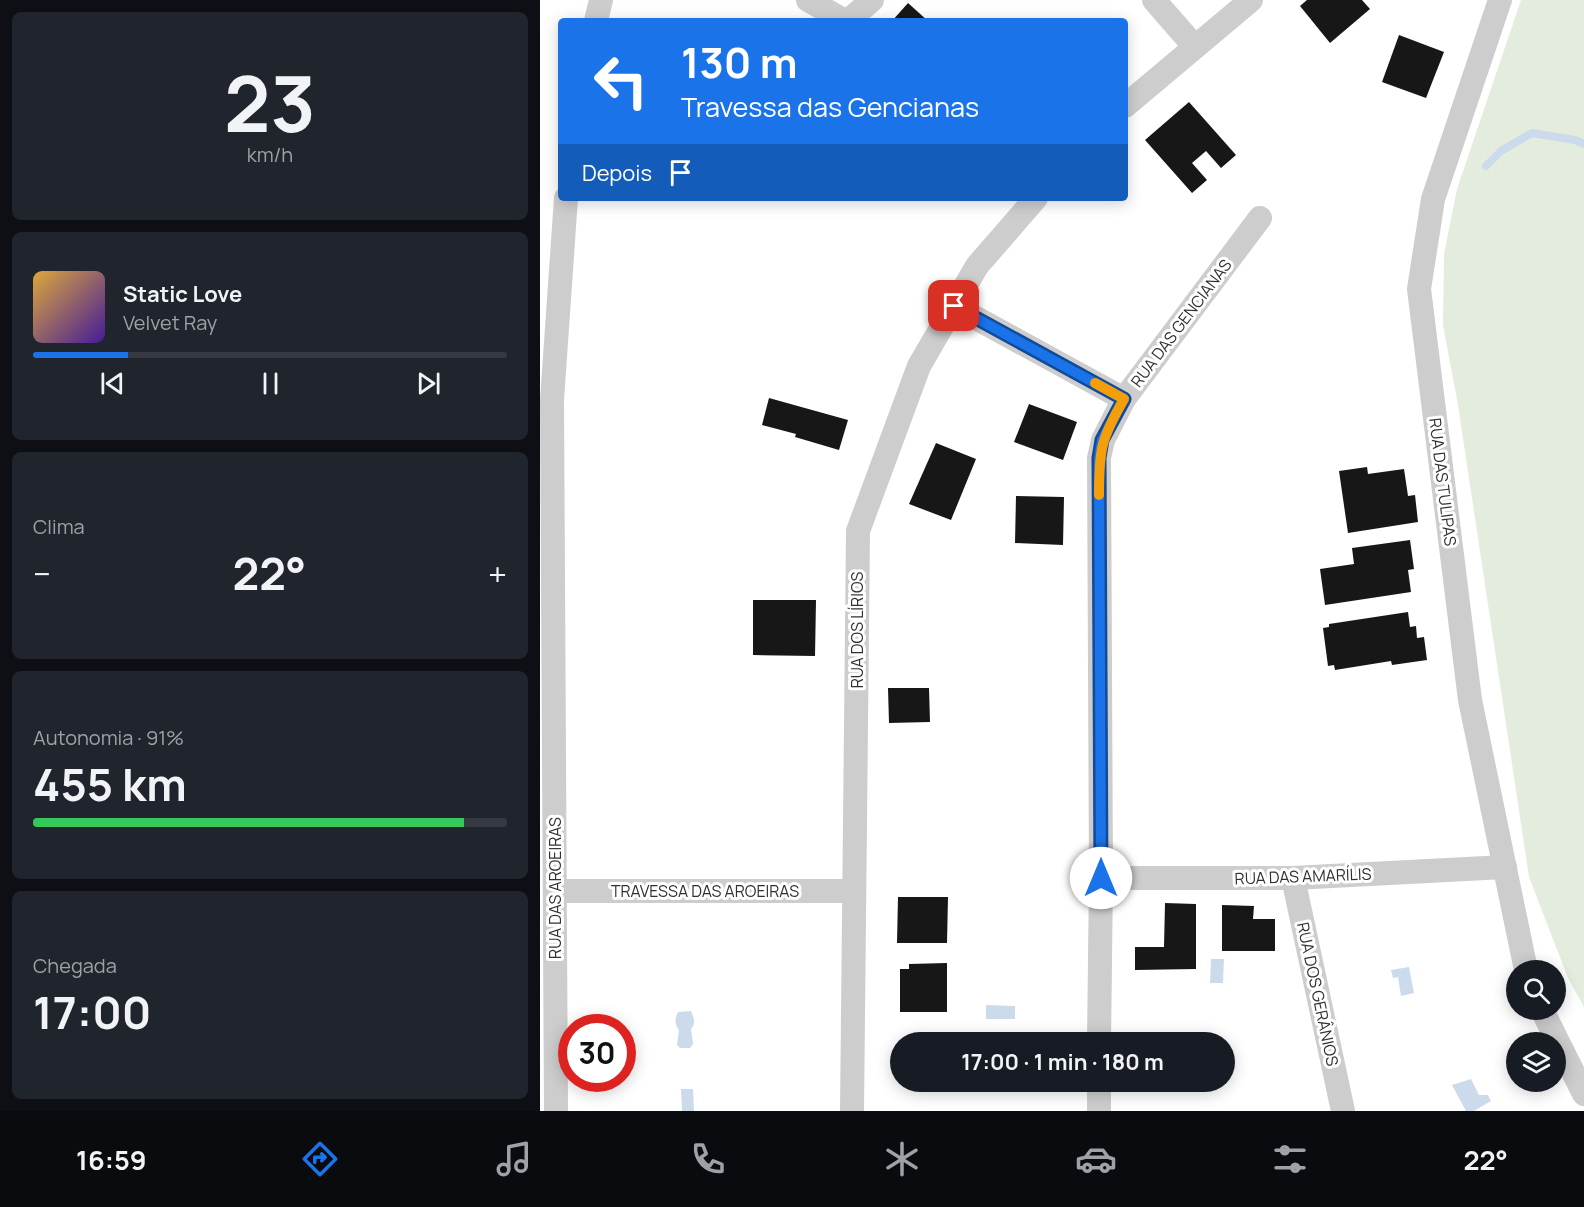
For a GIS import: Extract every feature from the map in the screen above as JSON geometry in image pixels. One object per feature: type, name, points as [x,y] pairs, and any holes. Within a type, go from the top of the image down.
[{"type":"street","points":[[597,18],[602,0]]},
{"type":"street","points":[[808,0],[841,18]]},
{"type":"street","points":[[850,18],[872,0]]},
{"type":"street","points":[[1154,0],[1195,47]]},
{"type":"street","points":[[1128,103],[1251,0]]},
{"type":"street","name":"RUA DAS TULIPAS","points":[[1500,0],[1433,198],[1419,288],[1470,700],[1524,960]]},
{"type":"street","name":"RUA DAS AROEIRAS","points":[[556,1111],[555,891],[546,419],[566,201]]},
{"type":"street","name":"RUA DOS LÍRIOS","points":[[852,1111],[858,531],[919,366],[977,266],[1033,201]]},
{"type":"street","name":"RUA DAS GENCIANAS","points":[[1099,1032],[1101,878],[1099,458],[1102,440],[1124,399],[1260,218]]},
{"type":"street","points":[[954,306],[1124,399]]},
{"type":"street","name":"RUA DAS AMARÍLIS","points":[[1101,878],[1293,878],[1505,867]]},
{"type":"street","name":"RUA DOS GERÂNIOS","points":[[1293,878],[1342,1111]]},
{"type":"street","name":"TRAVESSA DAS AROEIRAS","points":[[555,891],[854,891]]},
{"type":"street","points":[[1547,1020],[1584,1094]]},
{"type":"street","points":[[1098,1111],[1099,1092]]},
{"type":"shaded area","points":[[1521,0],[1584,0],[1584,1007],[1568,978],[1566,960],[1561,960],[1529,877],[1458,405],[1443,325],[1444,254],[1457,189]]},
{"type":"water","points":[[1211,959],[1224,959],[1223,983],[1210,983]]},
{"type":"water","points":[[1409,967],[1414,993],[1401,996],[1398,977],[1393,978],[1391,970]]},
{"type":"water","points":[[986,1005],[1015,1006],[1015,1019],[986,1019]]},
{"type":"water","points":[[691,1011],[694,1020],[691,1029],[693,1044],[690,1048],[680,1048],[677,1045],[679,1030],[676,1017],[678,1012]]},
{"type":"water","points":[[1471,1079],[1479,1095],[1488,1095],[1491,1101],[1474,1111],[1466,1111],[1452,1085]]},
{"type":"water","points":[[681,1089],[693,1089],[694,1111],[682,1111]]},
{"type":"building","points":[[1307,0],[1362,0],[1370,9],[1330,43],[1300,6]]},
{"type":"building","points":[[908,3],[925,18],[895,18]]},
{"type":"building","points":[[1399,35],[1444,52],[1426,98],[1382,82]]},
{"type":"building","points":[[1189,102],[1236,155],[1221,168],[1206,151],[1192,163],[1207,180],[1192,193],[1145,140]]},
{"type":"building","points":[[769,398],[848,420],[839,450],[795,437],[796,434],[762,425]]},
{"type":"building","points":[[1029,404],[1077,422],[1063,460],[1014,442]]},
{"type":"building","points":[[936,443],[976,459],[951,520],[909,504]]},
{"type":"building","points":[[1367,467],[1368,474],[1404,469],[1408,496],[1415,495],[1418,522],[1348,533],[1339,471]]},
{"type":"building","points":[[1016,496],[1064,497],[1063,545],[1015,543]]},
{"type":"building","points":[[1410,540],[1414,569],[1408,570],[1411,592],[1325,605],[1320,569],[1354,564],[1352,548]]},
{"type":"building","points":[[753,600],[816,600],[815,656],[753,655]]},
{"type":"building","points":[[1408,612],[1410,627],[1416,626],[1417,638],[1424,637],[1427,660],[1392,665],[1391,661],[1335,670],[1334,665],[1328,666],[1323,628],[1329,627],[1329,624]]},
{"type":"building","points":[[888,688],[929,688],[930,722],[889,723]]},
{"type":"building","points":[[898,897],[948,897],[947,943],[897,943]]},
{"type":"building","points":[[1165,903],[1196,904],[1196,969],[1135,970],[1135,947],[1164,947]]},
{"type":"building","points":[[1222,905],[1254,906],[1253,919],[1275,919],[1275,951],[1222,951]]},
{"type":"building","points":[[947,963],[947,1012],[900,1012],[900,969],[909,969],[909,964]]},
{"type":"waterway","points":[[1486,166],[1501,151],[1532,133],[1575,140],[1584,144]]},
{"type":"slow traffic","points":[[1095,383],[1124,399],[1102,440],[1099,458],[1099,495]]},
{"type":"route","points":[[954,306],[1124,399],[1102,440],[1099,458],[1101,878]]}]
